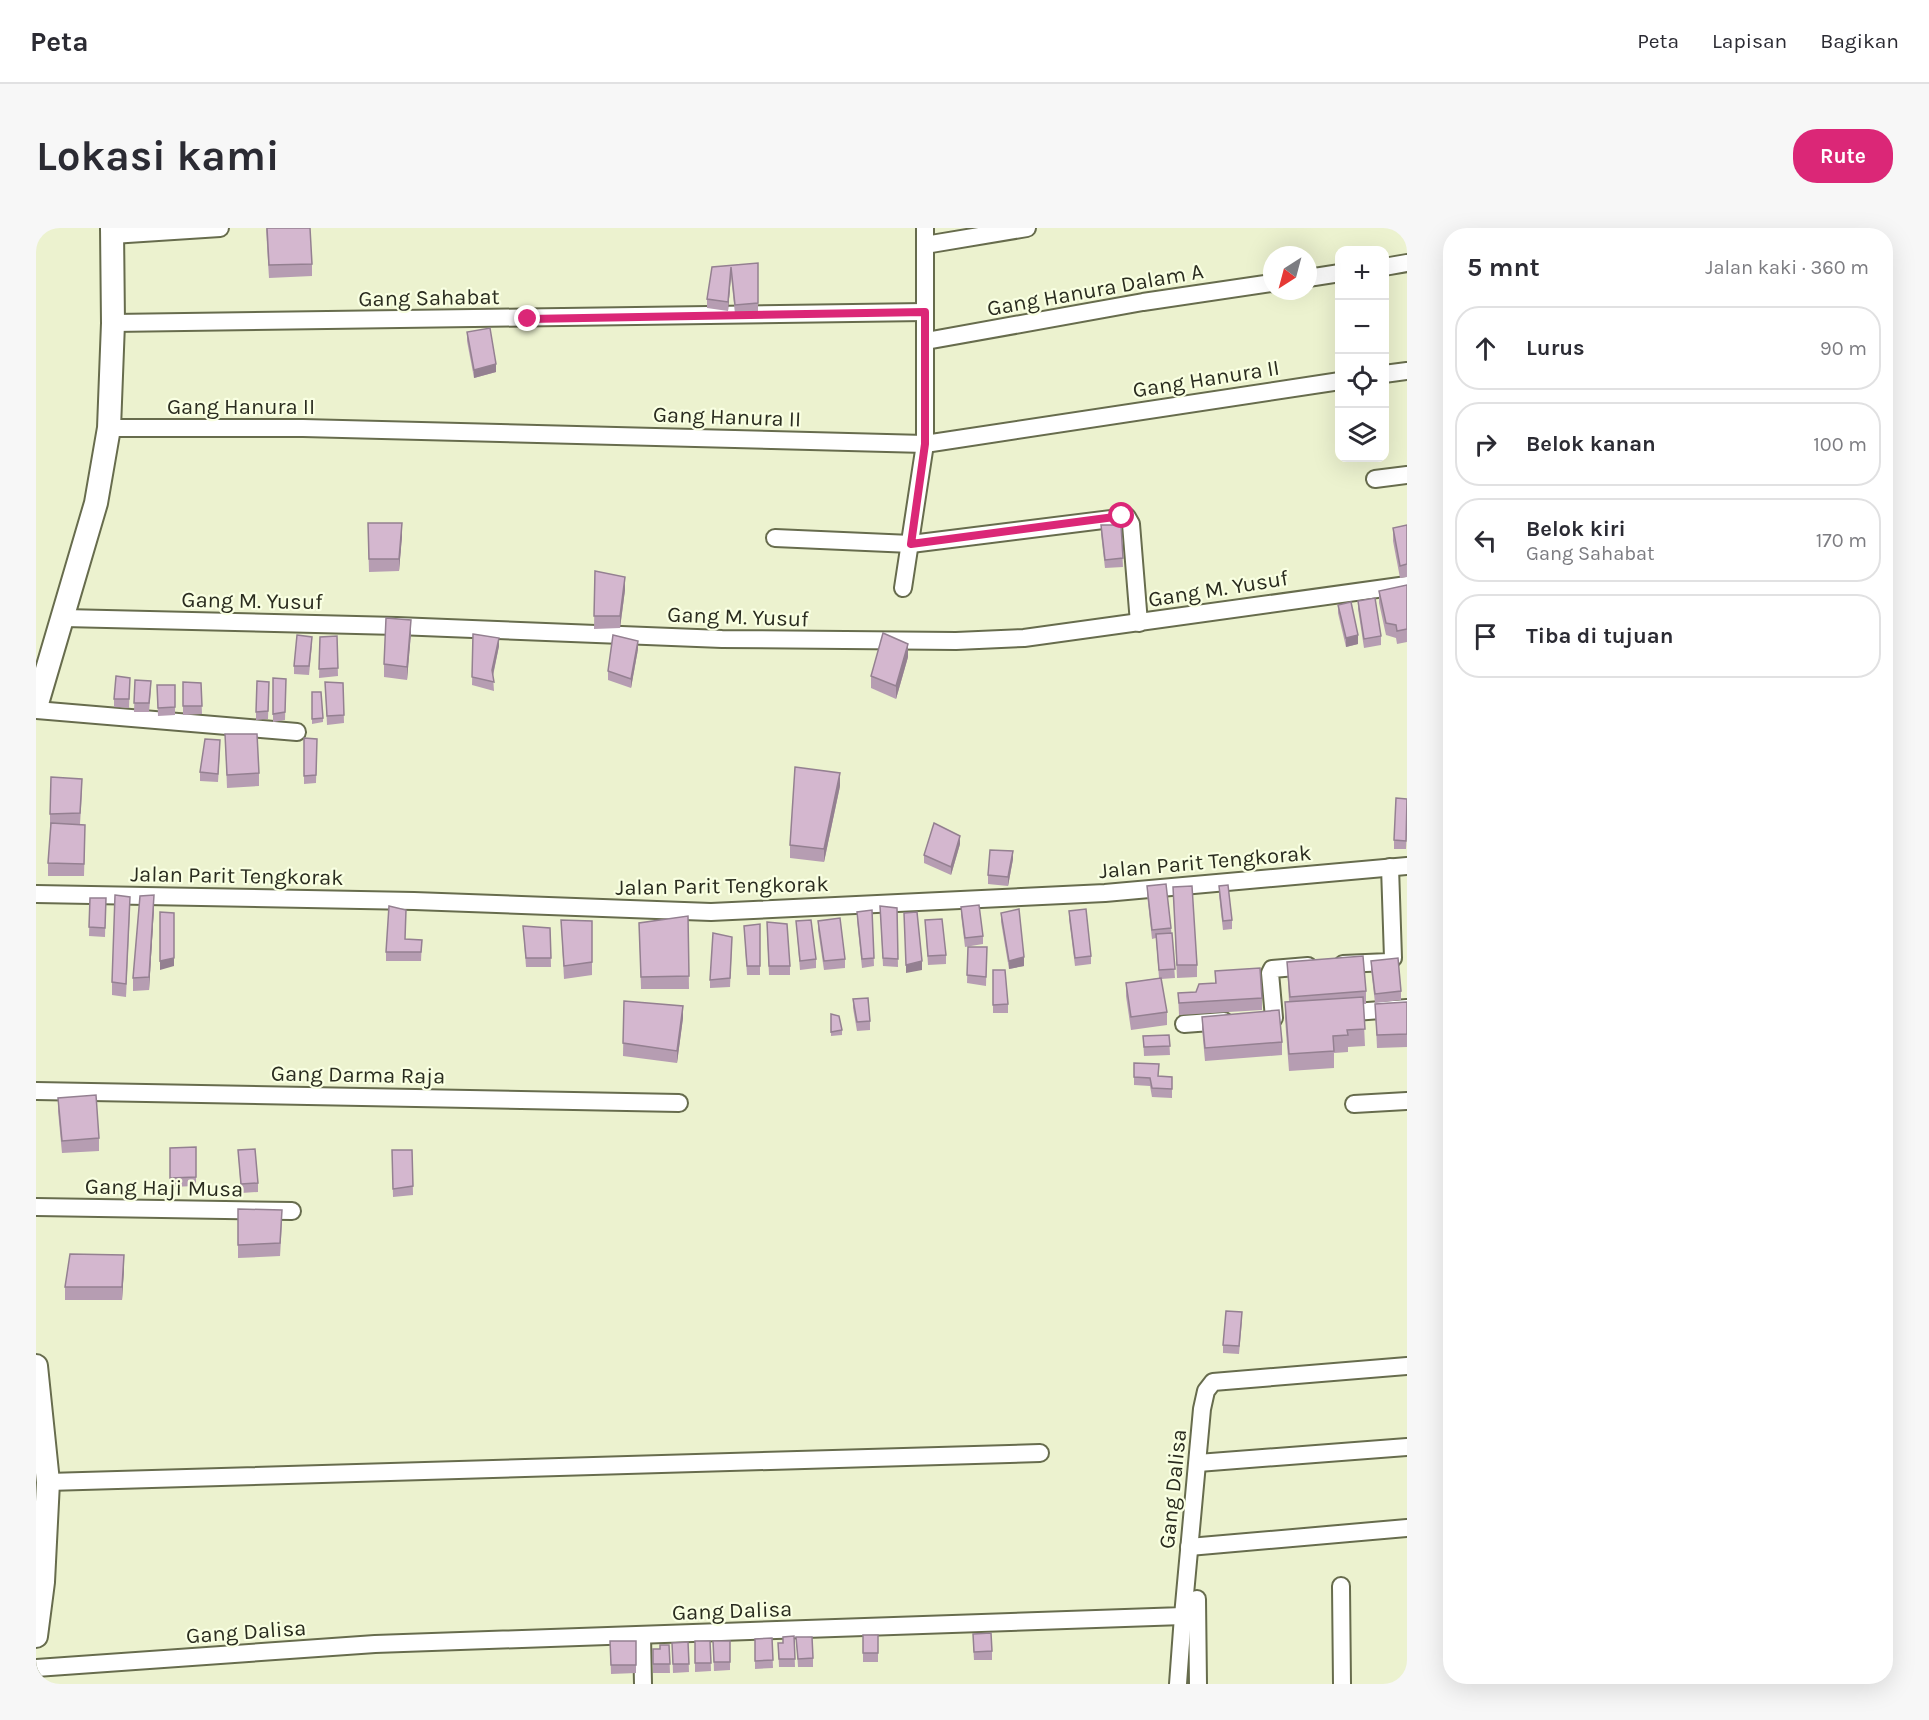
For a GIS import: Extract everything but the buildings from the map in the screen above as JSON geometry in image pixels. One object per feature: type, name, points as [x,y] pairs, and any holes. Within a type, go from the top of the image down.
[{"type":"main road","points":[[36,708],[96,503],[109,428],[113,323],[112,231]]},
{"type":"main road","points":[[36,1366],[39,1438],[48,1482],[43,1582],[36,1636]]},
{"type":"street","points":[[112,231],[219,228]]},
{"type":"street","points":[[903,588],[925,444],[925,236],[1026,228]]},
{"type":"street","points":[[1389,266],[1407,263]]},
{"type":"street","points":[[1317,277],[1335,274]]},
{"type":"street","name":"Gang Hanura Dalam A","points":[[926,341],[1143,302],[1263,284]]},
{"type":"street","name":"Gang Sahabat","points":[[113,323],[925,312]]},
{"type":"street","points":[[1389,373],[1407,371]]},
{"type":"street","name":"Gang Hanura II","points":[[109,428],[315,428],[925,444],[1335,382]]},
{"type":"street","points":[[1375,478],[1407,474]]},
{"type":"street","points":[[775,538],[911,544],[1127,517],[1131,524],[1139,622]]},
{"type":"street","name":"Gang M. Yusuf","points":[[64,618],[902,642],[1024,638],[1334,593],[1407,585]]},
{"type":"street","points":[[36,708],[297,732]]},
{"type":"street","name":"Jalan Parit Tengkorak","points":[[36,894],[414,901],[711,912],[1105,893],[1407,866]]},
{"type":"street","points":[[1184,1024],[1280,1017],[1270,973],[1275,967],[1389,962],[1393,958],[1390,867]]},
{"type":"street","points":[[1330,1014],[1407,1008]]},
{"type":"street","name":"Gang Darma Raja","points":[[36,1091],[679,1102]]},
{"type":"street","points":[[1354,1104],[1407,1101]]},
{"type":"street","name":"Gang Haji Musa","points":[[36,1207],[292,1211]]},
{"type":"street","name":"Gang Dalisa","points":[[36,1668],[375,1644],[1183,1616],[1206,1391],[1213,1382],[1407,1366]]},
{"type":"street","points":[[1198,1462],[1407,1447]]},
{"type":"street","points":[[48,1482],[1040,1453]]},
{"type":"street","points":[[1189,1547],[1407,1528]]},
{"type":"street","points":[[1341,1586],[1342,1684]]},
{"type":"street","points":[[1197,1599],[1198,1684]]},
{"type":"street","points":[[1178,1684],[1183,1616]]},
{"type":"street","points":[[642,1636],[643,1684]]},
{"type":"route","points":[[528,319],[925,312],[925,444],[911,544],[1122,516]]}]
